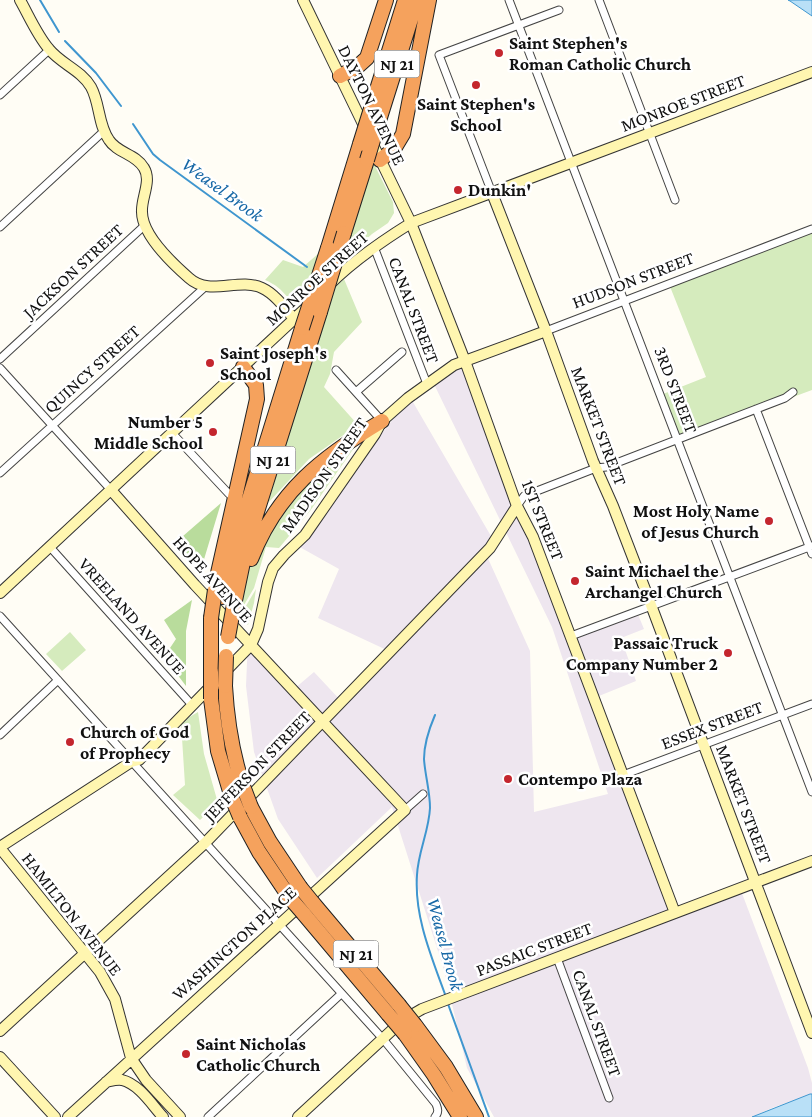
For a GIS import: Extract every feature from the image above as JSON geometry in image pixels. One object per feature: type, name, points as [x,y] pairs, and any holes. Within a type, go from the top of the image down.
[{"type":"highway","points":[[340,76],[357,67],[367,58],[386,0]]},
{"type":"highway","name":"NJ 21","points":[[405,0],[328,248],[298,323],[245,512],[218,593],[214,620],[211,699],[218,750],[232,798],[259,852],[290,898],[308,908],[399,1005],[434,1075],[460,1117]]},
{"type":"highway","name":"NJ 21","points":[[417,0],[377,127],[374,160],[344,232],[254,523],[241,570],[228,637],[225,686],[228,727],[243,786],[251,807],[270,842],[300,887],[308,908],[388,1014],[410,1029],[446,1067],[476,1117]]},
{"type":"highway","points":[[374,160],[394,149],[403,134],[429,0]]},
{"type":"highway","points":[[218,593],[257,399],[256,385],[243,367]]},
{"type":"highway","points":[[233,610],[259,540],[282,502],[310,472],[382,421]]},
{"type":"street","points":[[20,0],[49,50],[79,73],[90,86],[96,100],[104,131],[110,142],[137,160],[144,168],[147,179],[142,212],[144,226],[155,242],[192,281],[205,287],[256,286],[273,296],[298,323]]},
{"type":"street","name":"3RD STREET","points":[[509,0],[812,792]]},
{"type":"street","points":[[599,0],[675,200]]},
{"type":"street","name":"DAYTON AVENUE","points":[[307,1],[374,160],[411,223]]},
{"type":"street","points":[[519,25],[559,10]]},
{"type":"street","name":"MARKET STREET","points":[[519,25],[440,54],[546,331],[596,468],[613,506],[808,1014],[812,1033]]},
{"type":"street","points":[[0,95],[49,50]]},
{"type":"street","name":"MONROE STREET","points":[[0,593],[243,367],[298,323],[344,270],[374,247],[411,223],[812,72]]},
{"type":"street","points":[[0,227],[104,131]]},
{"type":"street","name":"1ST STREET","points":[[411,223],[465,361],[518,506],[533,537],[571,636],[675,913]]},
{"type":"street","name":"JACKSON STREET","points":[[0,359],[144,226]]},
{"type":"street","name":"HUDSON STREET","points":[[465,361],[812,229]]},
{"type":"street","name":"CANAL STREET","points":[[374,247],[427,384]]},
{"type":"street","name":"QUINCY STREET","points":[[0,473],[205,287]]},
{"type":"street","points":[[356,392],[402,352]]},
{"type":"street","name":"MADISON STREET","points":[[0,848],[131,762],[139,760],[251,645],[258,629],[268,582],[273,568],[305,535],[382,421],[427,384],[454,365],[465,361]]},
{"type":"street","name":"HOPE AVENUE","points":[[0,368],[251,645],[405,810]]},
{"type":"street","points":[[336,370],[382,421]]},
{"type":"street","points":[[518,506],[524,496],[596,468],[606,467],[785,398],[793,392]]},
{"type":"street","points":[[571,636],[730,576],[811,549],[756,409]]},
{"type":"street","points":[[172,432],[228,494]]},
{"type":"street","name":"JEFFERSON STREET","points":[[0,1030],[205,842],[490,548],[518,506]]},
{"type":"street","name":"VREELAND AVENUE","points":[[50,547],[192,705]]},
{"type":"street","points":[[0,616],[383,1039],[436,1104],[438,1114],[435,1117]]},
{"type":"street","points":[[0,735],[58,680]]},
{"type":"street","name":"ESSEX STREET","points":[[623,775],[812,704]]},
{"type":"street","name":"WASHINGTON PLACE","points":[[68,1117],[422,794]]},
{"type":"street","name":"HAMILTON AVENUE","points":[[0,848],[100,972],[115,999],[131,1058],[146,1080],[180,1117]]},
{"type":"street","name":"PASSAIC STREET","points":[[298,1117],[412,1014],[447,999],[812,861]]},
{"type":"street","name":"CANAL STREET","points":[[557,958],[609,1098]]},
{"type":"street","points":[[208,1117],[341,994]]},
{"type":"street","points":[[0,1057],[55,1117]]},
{"type":"street","points":[[106,1082],[120,1080],[131,1084],[142,1093],[163,1117]]},
{"type":"shaded area","points":[[466,360],[571,636],[637,612],[644,629],[621,638],[636,681],[594,698],[676,911],[740,888],[808,1068],[812,1083],[812,1094],[752,1117],[494,1117],[467,1068],[444,970],[392,807],[317,878],[278,819],[254,752],[246,686],[248,639],[294,689],[314,672],[343,703],[391,652],[318,618],[339,569],[296,545],[410,397],[495,543],[486,554],[530,651],[534,812],[608,794],[552,627],[432,380]]},
{"type":"green space","points":[[372,160],[393,202],[394,213],[388,223],[372,234],[342,261],[288,298],[272,283],[265,280],[283,260],[303,267],[351,225]]},
{"type":"green space","points":[[812,230],[812,390],[680,439],[663,394],[706,377],[669,284]]},
{"type":"green space","points":[[344,279],[362,322],[334,352],[330,374],[324,387],[358,425],[309,459],[268,503],[333,289]]},
{"type":"green space","points":[[363,435],[310,511],[279,548],[266,547],[254,588],[241,610],[247,575],[259,546],[293,492]]},
{"type":"green space","points":[[221,503],[202,566],[175,543]]},
{"type":"green space","points":[[256,589],[254,603],[248,625],[240,616]]},
{"type":"green space","points":[[192,600],[186,631],[186,686],[164,657],[176,639],[164,620]]},
{"type":"green space","points":[[70,632],[86,650],[62,671],[46,654]]},
{"type":"green space","points":[[198,712],[204,754],[218,803],[200,820],[173,795],[185,785],[181,722]]},
{"type":"water","points":[[788,0],[812,0],[812,16],[790,1]]},
{"type":"water","points":[[812,1094],[812,1117],[752,1117]]},
{"type":"waterway","name":"Weasel Brook","points":[[40,0],[59,32]]},
{"type":"waterway","name":"Weasel Brook","points":[[65,41],[96,73],[121,106]]},
{"type":"waterway","name":"Weasel Brook","points":[[133,124],[153,154],[160,160],[307,267]]},
{"type":"waterway","name":"Weasel Brook","points":[[435,715],[427,736],[424,753],[430,808],[418,866],[417,891],[418,906],[425,937],[446,997]]},
{"type":"waterway","name":"Weasel Brook","points":[[448,1004],[489,1117]]},
{"type":"place","name":"Saint Stephen's Roman Catholic Church","points":[[499,53]]},
{"type":"place","name":"Saint Stephen's School","points":[[476,85]]},
{"type":"place","name":"Dunkin'","points":[[458,190]]},
{"type":"place","name":"Saint Joseph's School","points":[[210,363]]},
{"type":"place","name":"Number 5 Middle School","points":[[213,432]]},
{"type":"place","name":"Most Holy Name of Jesus Church","points":[[769,521]]},
{"type":"place","name":"Saint Michael the Archangel Church","points":[[575,581]]},
{"type":"place","name":"Passaic Truck Company Number 2","points":[[728,653]]},
{"type":"place","name":"Church of God of Prophecy","points":[[70,742]]},
{"type":"place","name":"Contempo Plaza","points":[[508,779]]},
{"type":"place","name":"Saint Nicholas Catholic Church","points":[[186,1054]]}]
